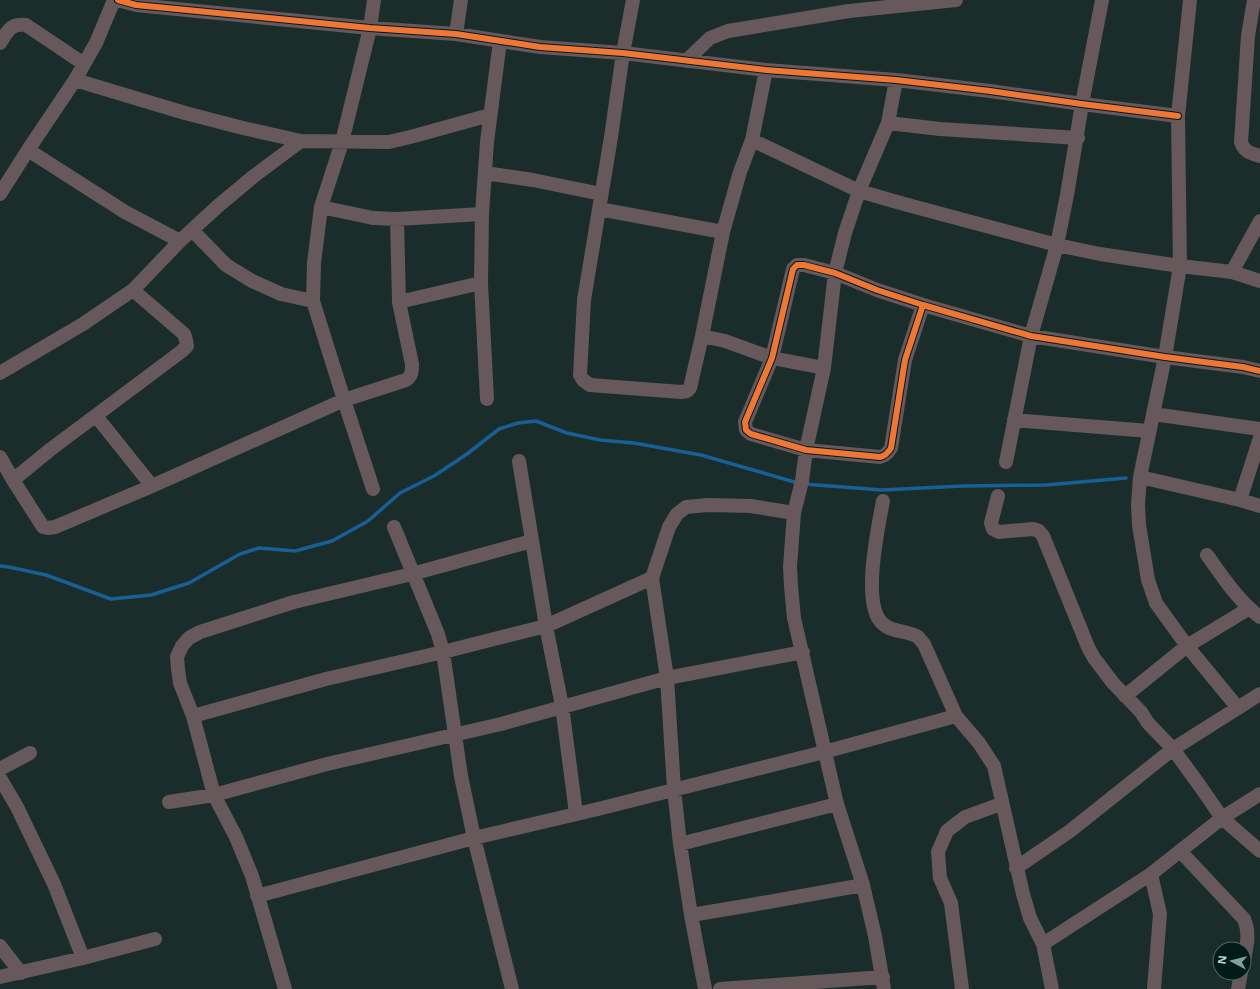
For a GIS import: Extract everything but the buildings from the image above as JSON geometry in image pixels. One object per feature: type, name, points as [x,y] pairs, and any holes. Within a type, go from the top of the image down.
[{"type":"street","points":[[0,194],[75,80],[96,43],[114,0]]},
{"type":"street","points":[[118,0],[370,28],[456,34],[540,47],[623,53],[766,70],[896,80],[990,90],[1082,104],[1178,116]]},
{"type":"street","points":[[373,489],[313,301],[314,263],[321,207],[342,142],[370,28],[374,0]]},
{"type":"street","points":[[456,34],[461,0]]},
{"type":"street","points":[[633,0],[623,53],[611,137],[584,300],[580,375],[583,380],[590,385],[681,392],[687,391],[690,388],[723,232],[740,172],[752,140],[766,70]]},
{"type":"street","points":[[686,61],[710,38],[728,31],[849,11],[929,1],[956,0]]},
{"type":"street","points":[[1006,462],[1031,336],[1057,245],[1068,195],[1078,138],[1082,104],[1102,0]]},
{"type":"street","points":[[1190,0],[1178,116],[1180,266],[1165,357],[1140,477],[1138,505],[1139,525],[1148,580],[1156,603],[1188,646],[1238,708]]},
{"type":"street","points":[[1254,0],[1248,36],[1241,142],[1248,153],[1260,156]]},
{"type":"street","points":[[0,43],[10,28],[15,25],[26,25],[84,64]]},
{"type":"street","points":[[487,399],[481,282],[482,214],[487,142],[500,41]]},
{"type":"street","points":[[75,80],[199,117],[301,141],[389,142],[490,115]]},
{"type":"street","points":[[720,989],[883,983],[875,936],[863,885],[837,804],[794,618],[791,586],[791,547],[794,513],[802,481],[806,450],[824,368],[835,273],[845,233],[860,191],[888,123],[896,80]]},
{"type":"street","points":[[888,123],[940,129],[1078,138]]},
{"type":"street","points":[[752,140],[860,191],[932,212],[1057,245],[1100,254],[1232,272],[1260,281]]},
{"type":"street","points":[[0,373],[83,324],[133,290],[180,240],[218,206],[254,176],[301,141]]},
{"type":"street","points":[[28,150],[125,212],[180,240]]},
{"type":"street","points":[[485,173],[533,180],[601,194]]},
{"type":"street","points":[[321,207],[373,218],[397,219],[482,214]]},
{"type":"street","points":[[599,209],[723,232]]},
{"type":"street","points":[[0,457],[43,527],[55,527],[152,486],[344,400],[406,380],[410,377],[412,364],[399,302],[397,219]]},
{"type":"street","points":[[1232,272],[1260,221]]},
{"type":"street","points":[[192,230],[226,265],[252,282],[281,294],[313,301]]},
{"type":"street","points":[[923,305],[905,360],[891,448],[884,456],[880,457],[806,450],[751,434],[746,430],[745,422],[772,358],[794,266],[797,265],[804,265],[835,273],[877,290],[923,305],[1031,336],[1165,357],[1243,367],[1260,371]]},
{"type":"street","points":[[399,302],[481,282]]},
{"type":"street","points":[[13,480],[51,449],[187,346],[184,334],[133,290]]},
{"type":"street","points":[[702,336],[725,341],[772,358],[824,368]]},
{"type":"street","points":[[1153,414],[1260,429]]},
{"type":"street","points":[[96,416],[152,486]]},
{"type":"street","points":[[1014,420],[1149,431]]},
{"type":"street","points":[[1240,500],[1260,438]]},
{"type":"street","points":[[519,461],[546,626],[562,706],[576,813]]},
{"type":"street","points":[[1140,477],[1260,506]]},
{"type":"street","points":[[998,496],[991,523],[993,529],[999,532],[1039,531],[1043,536],[1088,647],[1094,658],[1113,683],[1173,749],[1222,818],[1260,851]]},
{"type":"street","points":[[883,501],[874,551],[874,605],[877,615],[888,627],[895,631],[906,633],[918,638],[924,644],[956,716],[979,743],[994,766],[1016,868],[1030,918],[1043,944],[1052,989]]},
{"type":"street","points":[[706,989],[691,915],[680,844],[674,790],[667,678],[652,578],[669,527],[677,514],[686,506],[751,506],[794,513]]},
{"type":"street","points":[[394,527],[412,574],[438,634],[443,652],[461,776],[474,838],[512,989]]},
{"type":"street","points":[[285,989],[252,876],[236,837],[214,795],[193,716],[180,683],[177,657],[182,646],[189,638],[200,632],[294,602],[412,574],[532,541]]},
{"type":"street","points":[[1207,554],[1230,587],[1248,609],[1260,617]]},
{"type":"street","points":[[193,716],[326,679],[546,626],[652,578]]},
{"type":"street","points":[[1126,696],[1188,646],[1248,609]]},
{"type":"street","points":[[169,802],[214,795],[327,764],[501,724],[667,678],[803,652]]},
{"type":"street","points":[[1016,868],[1070,832],[1173,749],[1260,694]]},
{"type":"street","points":[[257,896],[474,838],[674,790],[824,752],[956,716]]},
{"type":"street","points":[[0,769],[30,753]]},
{"type":"street","points":[[0,778],[17,807],[54,884],[83,958]]},
{"type":"street","points":[[1043,944],[1151,874],[1222,818],[1260,794]]},
{"type":"street","points":[[680,844],[837,804]]},
{"type":"street","points":[[962,989],[951,903],[940,878],[938,852],[947,831],[965,816],[1001,804]]},
{"type":"street","points":[[1180,851],[1244,919],[1247,926],[1247,941]]},
{"type":"street","points":[[1151,874],[1160,914],[1154,989]]},
{"type":"street","points":[[691,915],[751,906],[863,885]]},
{"type":"street","points":[[0,977],[83,958],[155,938]]},
{"type":"street","points":[[0,946],[20,973]]},
{"type":"waterway","points":[[0,566],[46,575],[111,599],[151,595],[189,583],[240,554],[259,548],[295,551],[332,541],[368,521],[400,493],[434,476],[467,454],[499,429],[518,423],[536,421],[567,433],[600,440],[634,443],[701,455],[798,483]]},
{"type":"waterway","points":[[804,484],[882,490],[963,486],[1046,485],[1126,478]]},
{"type":"cycle path","points":[[118,0],[136,5],[370,28],[456,34],[540,47],[623,53],[766,70],[896,80],[1178,116]]},
{"type":"cycle path","points":[[923,305],[905,360],[891,448],[888,453],[880,457],[806,450],[751,434],[746,430],[745,422],[772,358],[793,269],[797,265],[804,265],[835,273],[877,290],[923,305],[1031,336],[1165,357],[1243,367],[1260,371]]}]
